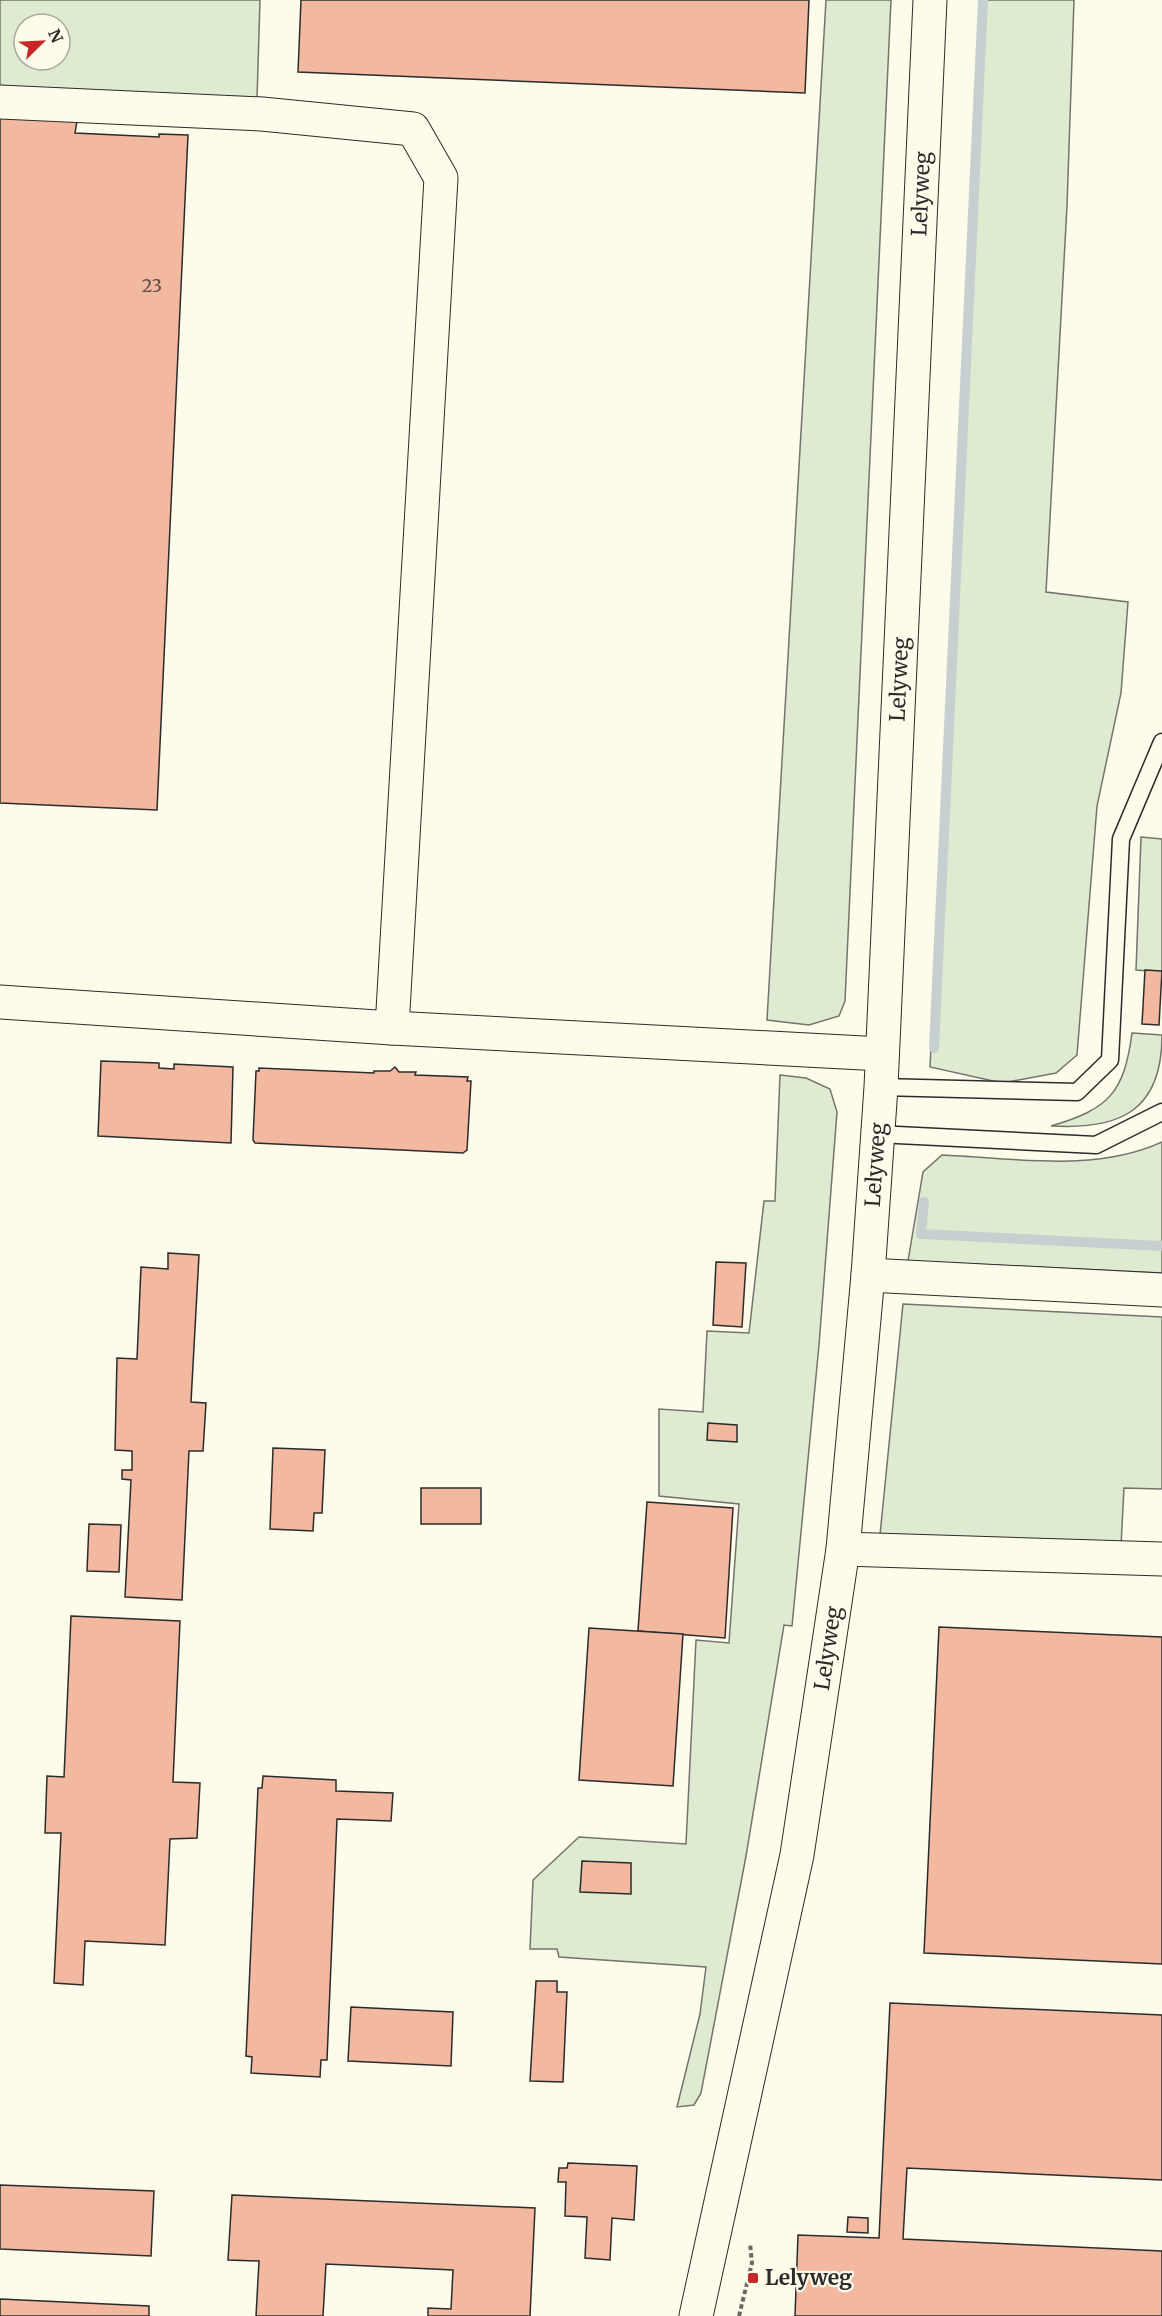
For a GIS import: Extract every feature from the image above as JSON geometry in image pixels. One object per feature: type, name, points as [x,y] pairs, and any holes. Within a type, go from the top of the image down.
[{"type":"street","name":"Lelyweg","points":[[696,2316],[797,1855],[843,1549],[868,1275],[881,1087],[930,0]]},
{"type":"street","points":[[0,102],[262,114],[413,129],[441,178],[392,1028]]},
{"type":"street","points":[[0,1002],[392,1028],[882,1054]]},
{"type":"street","points":[[868,1275],[1162,1290]]},
{"type":"street","points":[[843,1549],[1162,1559]]},
{"type":"lane","points":[[881,1087],[1077,1092],[1110,1060],[1121,839],[1162,742]]},
{"type":"lane","points":[[877,1134],[1096,1145],[1162,1112]]},
{"type":"green space","points":[[0,0],[260,0],[257,99],[0,87]]},
{"type":"green space","points":[[826,0],[891,0],[845,1001],[839,1016],[809,1025],[767,1020]]},
{"type":"green space","points":[[983,0],[1074,0],[1067,206],[1046,592],[1128,602],[1121,693],[1097,806],[1077,1055],[1056,1073],[1002,1083],[930,1067]]},
{"type":"green space","points":[[1141,837],[1162,839],[1162,972],[1136,970]]},
{"type":"green space","points":[[1132,1033],[1162,1035],[1160,1061],[1154,1082],[1145,1098],[1132,1110],[1116,1119],[1097,1124],[1051,1126],[1087,1113],[1110,1096],[1124,1070]]},
{"type":"green space","points":[[780,1075],[806,1078],[830,1089],[837,1112],[819,1345],[792,1626],[784,1625],[746,1856],[701,2093],[694,2105],[677,2107],[700,2014],[706,1967],[559,1957],[557,1949],[530,1949],[533,1880],[579,1837],[686,1844],[696,1640],[729,1643],[739,1504],[659,1496],[659,1409],[703,1412],[707,1331],[749,1333],[764,1201],[775,1201]]},
{"type":"green space","points":[[1162,1142],[1162,1273],[908,1261],[923,1172],[942,1155],[1082,1161],[1136,1152]]},
{"type":"green space","points":[[903,1304],[1162,1317],[1162,1489],[1124,1488],[1121,1546],[880,1535]]},
{"type":"building","points":[[301,0],[809,0],[805,93],[298,72]]},
{"type":"building","points":[[0,117],[77,121],[75,133],[159,137],[159,134],[188,135],[157,810],[0,803]]},
{"type":"building","points":[[1145,970],[1162,971],[1159,1025],[1142,1024]]},
{"type":"building","points":[[101,1061],[159,1063],[159,1068],[174,1069],[174,1064],[233,1067],[231,1143],[98,1136]]},
{"type":"building","points":[[395,1067],[399,1072],[416,1072],[415,1075],[468,1077],[467,1081],[471,1081],[467,1150],[463,1153],[255,1143],[253,1140],[256,1071],[259,1071],[259,1068],[374,1073],[374,1071],[390,1071]]},
{"type":"building","points":[[168,1253],[199,1255],[191,1402],[206,1403],[203,1451],[189,1451],[182,1600],[125,1597],[131,1480],[122,1479],[122,1470],[132,1470],[132,1451],[115,1450],[117,1358],[137,1359],[141,1267],[168,1269]]},
{"type":"building","points":[[716,1262],[746,1263],[742,1327],[713,1325]]},
{"type":"building","points":[[708,1423],[737,1425],[737,1442],[707,1440]]},
{"type":"building","points":[[273,1448],[325,1450],[322,1513],[314,1513],[313,1531],[270,1529]]},
{"type":"building","points":[[421,1488],[481,1488],[481,1524],[421,1524]]},
{"type":"building","points":[[647,1502],[733,1508],[725,1638],[638,1631]]},
{"type":"building","points":[[89,1524],[121,1525],[119,1572],[87,1571]]},
{"type":"building","points":[[71,1616],[180,1621],[173,1782],[200,1783],[197,1838],[170,1839],[165,1945],[85,1941],[83,1985],[54,1983],[61,1833],[45,1833],[47,1776],[64,1777]]},
{"type":"building","points":[[939,1627],[1162,1637],[1162,1964],[924,1953]]},
{"type":"building","points":[[589,1628],[683,1634],[673,1786],[579,1780]]},
{"type":"building","points":[[263,1776],[336,1780],[336,1791],[393,1793],[391,1821],[337,1819],[327,2060],[321,2060],[320,2077],[251,2073],[252,2057],[246,2056],[258,1788],[262,1788]]},
{"type":"building","points":[[582,1861],[631,1863],[631,1894],[580,1892]]},
{"type":"building","points":[[536,1981],[557,1981],[557,1992],[567,1992],[563,2082],[530,2081]]},
{"type":"building","points":[[890,2003],[1162,2015],[1162,2180],[907,2168],[903,2239],[1162,2251],[1162,2316],[795,2316],[798,2235],[879,2238]]},
{"type":"building","points":[[351,2007],[453,2012],[451,2066],[348,2061]]},
{"type":"building","points":[[568,2163],[637,2166],[634,2220],[612,2218],[610,2260],[585,2258],[587,2217],[565,2216],[566,2182],[558,2182],[559,2168],[567,2168]]},
{"type":"building","points":[[0,2185],[154,2191],[151,2256],[0,2249]]},
{"type":"building","points":[[232,2195],[535,2208],[530,2316],[428,2316],[428,2308],[451,2309],[453,2270],[326,2264],[323,2316],[256,2316],[259,2261],[228,2260]]},
{"type":"building","points":[[848,2217],[868,2218],[868,2233],[847,2232]]},
{"type":"building","points":[[0,2299],[149,2306],[149,2316],[0,2316]]},
{"type":"waterway","points":[[934,1048],[983,0]]},
{"type":"waterway","points":[[924,1202],[921,1234],[1162,1246]]},
{"type":"place","name":"Lelyweg","points":[[753,2278]]}]
